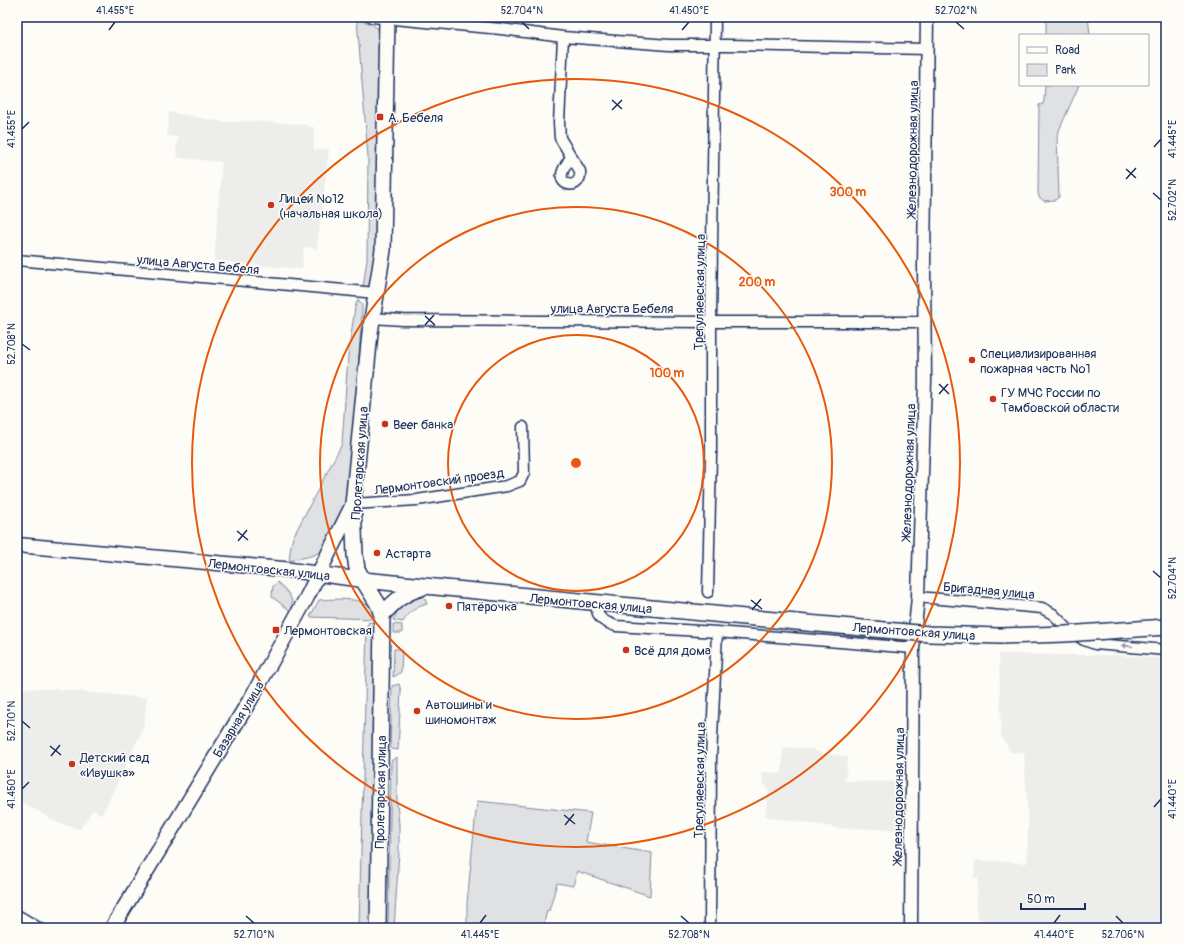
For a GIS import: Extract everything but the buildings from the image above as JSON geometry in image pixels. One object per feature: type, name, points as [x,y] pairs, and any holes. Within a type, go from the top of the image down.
[{"type":"main road","name":"Пролетарская улица","points":[[378,928],[382,615],[378,604],[357,569],[353,504],[369,340],[383,250],[382,17]]},
{"type":"main road","name":"Базарная улица","points":[[112,928],[252,696],[307,597],[353,504]]},
{"type":"main road","name":"Лермонтовская улица","points":[[17,545],[283,569],[427,587],[929,634],[1000,636],[1065,634],[1166,627]]},
{"type":"main road","points":[[382,615],[390,606],[404,595],[427,587]]},
{"type":"street","points":[[382,17],[563,37],[669,45],[927,49]]},
{"type":"street","name":"Трегуляевская улица","points":[[708,592],[711,455],[714,17]]},
{"type":"street","name":"Железнодорожная улица","points":[[911,928],[913,648],[918,597],[924,430],[927,17]]},
{"type":"street","points":[[563,37],[559,123],[560,138],[571,157]]},
{"type":"street","name":"улица Августа Бебеля","points":[[17,260],[376,294]]},
{"type":"street","name":"улица Августа Бебеля","points":[[372,318],[403,320],[924,322]]},
{"type":"street","name":"Лермонтовский проезд","points":[[353,504],[417,500],[507,486],[520,481],[524,473],[523,428]]},
{"type":"street","name":"Бригадная улица","points":[[918,597],[1042,608],[1053,614],[1069,630],[1089,642],[1095,644],[1166,650]]},
{"type":"street","points":[[596,603],[598,614],[604,622],[616,626],[717,632],[913,648]]},
{"type":"street","name":"Трегуляевская улица","points":[[710,928],[711,758],[717,632]]},
{"type":"street","points":[[17,915],[39,928]]},
{"type":"shaded area","name":"Лицей №12 (начальная школа)","points":[[169,112],[224,122],[251,121],[308,125],[309,127],[314,127],[314,150],[329,149],[317,249],[304,247],[302,269],[214,261],[222,162],[179,158],[176,152],[178,137],[167,136]]},
{"type":"shaded area","points":[[999,654],[1116,655],[1166,658],[1166,928],[986,928],[986,923],[976,916],[978,878],[974,877],[975,860],[1027,863],[1028,823],[1024,753],[1011,752],[1001,736]]},
{"type":"shaded area","name":"Детский сад «Ивушка»","points":[[17,688],[55,689],[147,698],[143,729],[102,815],[93,810],[80,829],[60,824],[17,799]]},
{"type":"shaded area","points":[[783,747],[813,749],[817,752],[848,757],[845,781],[901,782],[900,830],[839,829],[765,816],[769,790],[763,782],[762,772],[782,773]]},
{"type":"green space","points":[[1046,17],[1088,17],[1090,34],[1046,34]]},
{"type":"green space","points":[[357,20],[370,23],[380,31],[378,260],[371,286],[363,288],[367,259],[368,157]]},
{"type":"green space","points":[[1045,86],[1079,86],[1057,135],[1059,197],[1055,200],[1044,201],[1039,197],[1038,193],[1039,105],[1043,104]]},
{"type":"green space","points":[[358,299],[362,305],[362,312],[353,450],[343,516],[327,547],[321,552],[289,561],[293,537],[342,444],[348,356],[355,307]]},
{"type":"green space","points":[[277,582],[291,598],[291,611],[272,597],[273,586]]},
{"type":"green space","points":[[424,596],[427,604],[413,610],[403,622],[393,620],[401,607],[409,601]]},
{"type":"green space","points":[[346,599],[367,604],[371,607],[376,619],[310,617],[319,600]]},
{"type":"green space","points":[[369,622],[376,623],[373,928],[359,928],[367,626]]},
{"type":"green space","points":[[393,624],[402,625],[402,633],[393,633]]},
{"type":"green space","points":[[394,649],[402,649],[401,672],[393,677]]},
{"type":"green space","points":[[399,684],[401,691],[398,750],[390,747],[392,686]]},
{"type":"green space","points":[[397,757],[399,852],[394,928],[388,928],[391,762]]},
{"type":"green space","points":[[477,801],[591,813],[586,842],[652,853],[650,896],[577,871],[573,886],[557,883],[549,911],[547,910],[543,928],[467,928],[467,903]]},
{"type":"place","name":"А. Бебеля","points":[[380,117]]},
{"type":"place","name":"Лицей №12 (начальная школа)","points":[[271,205]]},
{"type":"place","name":"Специализированная пожарная часть №1","points":[[972,360]]},
{"type":"place","name":"ГУ МЧС России по Тамбовской области","points":[[993,399]]},
{"type":"place","name":"Beer банка","points":[[385,424]]},
{"type":"place","name":"Астарта","points":[[377,553]]},
{"type":"place","name":"Пятёрочка","points":[[449,606]]},
{"type":"place","name":"Лермонтовская","points":[[276,630]]},
{"type":"place","name":"Всё для дома","points":[[626,650]]},
{"type":"place","name":"Автошины и шиномонтаж","points":[[417,711]]},
{"type":"place","name":"Детский сад «Ивушка»","points":[[72,764]]}]
